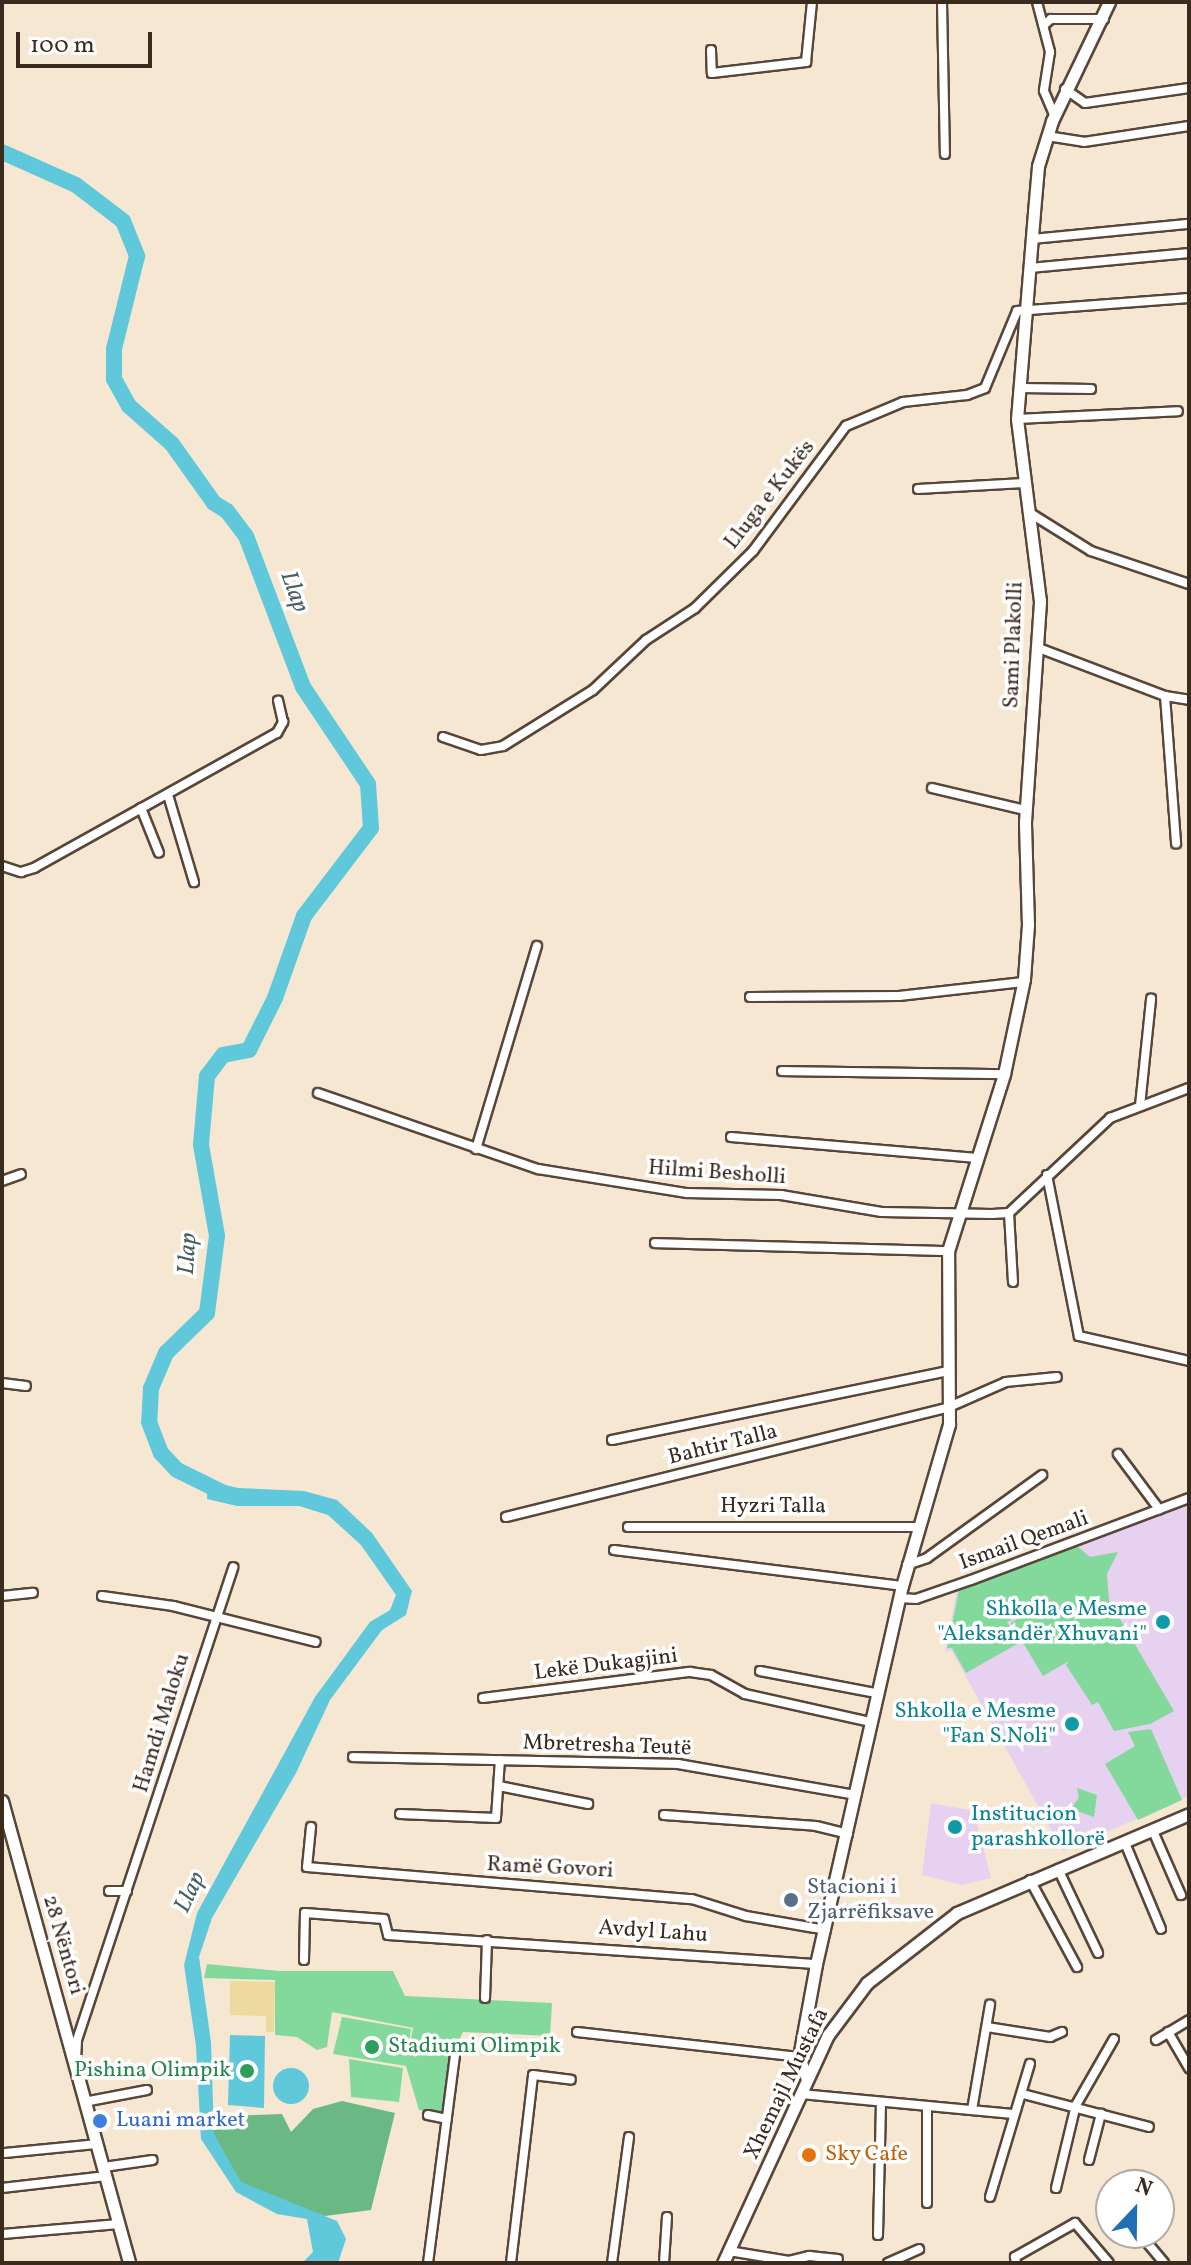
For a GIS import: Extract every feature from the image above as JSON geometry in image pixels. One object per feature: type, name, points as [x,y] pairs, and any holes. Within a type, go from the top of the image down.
[{"type":"street","points":[[711,50],[712,73],[806,62],[812,2]]},
{"type":"street","points":[[942,2],[945,154]]},
{"type":"street","points":[[1037,2],[1050,52],[1044,91],[1054,115]]},
{"type":"street","name":"Sami Plakolli","points":[[959,1213],[1004,1074],[1023,982],[1028,925],[1025,810],[1040,601],[1017,419],[1038,166],[1065,89],[1104,19],[1109,2]]},
{"type":"street","points":[[1044,25],[1051,19],[1104,19]]},
{"type":"street","points":[[1065,89],[1085,103],[1189,88]]},
{"type":"street","points":[[1047,136],[1084,142],[1189,126]]},
{"type":"street","points":[[1032,239],[1189,224]]},
{"type":"street","points":[[1030,268],[1189,253]]},
{"type":"street","points":[[1027,311],[1189,298]]},
{"type":"street","name":"Lluga e Kukës","points":[[443,737],[481,750],[503,746],[593,690],[646,640],[695,608],[753,551],[846,426],[903,402],[967,395],[985,388],[1017,311],[1027,311]]},
{"type":"street","points":[[1021,388],[1091,389]]},
{"type":"street","points":[[1017,419],[1178,411]]},
{"type":"street","points":[[918,489],[1024,483]]},
{"type":"street","points":[[1030,513],[1091,551],[1189,584]]},
{"type":"street","points":[[1036,647],[1165,696],[1189,700]]},
{"type":"street","points":[[1165,696],[1176,844]]},
{"type":"street","points":[[2,866],[28,871],[277,733],[283,718],[278,701]]},
{"type":"street","points":[[932,788],[1025,810]]},
{"type":"street","points":[[168,795],[194,882]]},
{"type":"street","points":[[141,808],[159,853]]},
{"type":"street","points":[[476,1149],[537,946]]},
{"type":"street","points":[[750,997],[899,996],[1023,982]]},
{"type":"street","points":[[1140,1106],[1151,999]]},
{"type":"street","points":[[782,1071],[1004,1074]]},
{"type":"street","points":[[1013,1282],[1009,1213],[1110,1118],[1189,1088]]},
{"type":"street","name":"Hilmi Besholli","points":[[318,1093],[538,1169],[687,1193],[781,1195],[882,1212],[1009,1213]]},
{"type":"street","points":[[731,1137],[977,1158]]},
{"type":"street","points":[[2,1181],[21,1174]]},
{"type":"street","points":[[1047,1175],[1079,1336],[1189,1361]]},
{"type":"street","points":[[807,2079],[799,2057],[816,1964],[827,1930],[848,1834],[875,1693],[907,1565],[949,1424],[948,1251],[959,1213]]},
{"type":"street","points":[[655,1243],[948,1251]]},
{"type":"street","points":[[612,1440],[947,1371]]},
{"type":"street","points":[[949,1407],[1006,1382],[1057,1377]]},
{"type":"street","points":[[2,1383],[26,1386]]},
{"type":"street","name":"Bahtir Talla","points":[[506,1517],[949,1407]]},
{"type":"street","points":[[1118,1454],[1159,1509]]},
{"type":"street","points":[[907,1565],[927,1558],[1042,1475]]},
{"type":"street","name":"Ismail Qemali","points":[[614,1550],[929,1595],[1189,1498]]},
{"type":"street","name":"Hyzri Talla","points":[[628,1527],[918,1527]]},
{"type":"street","name":"Hamdi Maloku","points":[[76,2065],[77,2040],[233,1567]]},
{"type":"street","points":[[2,1596],[33,1593]]},
{"type":"street","points":[[102,1596],[215,1616],[316,1642]]},
{"type":"street","points":[[760,1671],[875,1693]]},
{"type":"street","name":"Lekë Dukagjini","points":[[483,1698],[690,1672],[711,1675],[745,1694],[870,1722]]},
{"type":"street","name":"Mbretresha Teutë","points":[[353,1757],[678,1764],[856,1795]]},
{"type":"street","points":[[400,1814],[491,1820],[499,1786],[500,1760]]},
{"type":"street","points":[[499,1786],[588,1804]]},
{"type":"street","name":"28 Nëntori","points":[[2,1801],[129,2263]]},
{"type":"street","name":"Xhemajl Mustafa","points":[[723,2263],[807,2079],[840,2016],[878,1973],[957,1913],[1189,1814]]},
{"type":"street","points":[[664,1815],[816,1826],[848,1834]]},
{"type":"street","name":"Ramë Govori","points":[[311,1827],[307,1867],[692,1899],[746,1916],[827,1930]]},
{"type":"street","points":[[1153,1831],[1181,1895]]},
{"type":"street","points":[[1125,1843],[1161,1929]]},
{"type":"street","points":[[1058,1869],[1098,1953]]},
{"type":"street","points":[[1030,1880],[1077,1967]]},
{"type":"street","points":[[109,1891],[127,1891]]},
{"type":"street","name":"Avdyl Lahu","points":[[304,1960],[305,1913],[384,1919],[388,1935],[816,1964]]},
{"type":"street","points":[[485,1998],[487,1940]]},
{"type":"street","points":[[972,2110],[990,2005]]},
{"type":"street","points":[[1156,2040],[1189,2020]]},
{"type":"street","points":[[987,2027],[1050,2037],[1062,2032]]},
{"type":"street","points":[[577,2032],[632,2042],[799,2057]]},
{"type":"street","points":[[1168,2032],[1189,2068]]},
{"type":"street","points":[[1056,2188],[1076,2105],[1114,2039]]},
{"type":"street","points":[[428,2263],[455,2055]]},
{"type":"street","points":[[990,2197],[1030,2064]]},
{"type":"street","points":[[511,2263],[533,2075],[571,2080]]},
{"type":"street","points":[[84,2102],[147,2090]]},
{"type":"street","points":[[801,2094],[1013,2114]]},
{"type":"street","points":[[1023,2094],[1076,2105],[1149,2127]]},
{"type":"street","points":[[878,2235],[881,2103]]},
{"type":"street","points":[[927,2108],[927,2203]]},
{"type":"street","points":[[1089,2160],[1101,2114]]},
{"type":"street","points":[[428,2115],[447,2119]]},
{"type":"street","points":[[612,2263],[629,2137]]},
{"type":"street","points":[[5,2153],[96,2144]]},
{"type":"street","points":[[2,2188],[105,2172],[152,2160]]},
{"type":"street","points":[[664,2263],[667,2217]]},
{"type":"street","points":[[1016,2263],[1015,2257],[1075,2223],[1109,2263]]},
{"type":"street","points":[[3,2234],[119,2224]]},
{"type":"street","points":[[888,2263],[919,2249]]},
{"type":"street","points":[[729,2251],[789,2261],[809,2256],[838,2259]]},
{"type":"shaded area","points":[[1189,1504],[1189,1796],[1063,1851],[951,1650],[945,1652],[957,1589]]},
{"type":"shaded area","points":[[931,1803],[974,1811],[991,1878],[962,1885],[922,1875]]},
{"type":"green space","points":[[1077,1546],[1090,1557],[1118,1552],[1107,1574],[1109,1600],[1174,1711],[1150,1724],[1114,1731],[1098,1702],[1092,1705],[1066,1665],[1069,1661],[1043,1676],[1011,1623],[1033,1608],[1007,1622],[1019,1643],[966,1673],[952,1648],[947,1648],[959,1590]]},
{"type":"green space","points":[[1151,1729],[1182,1800],[1138,1820],[1105,1764],[1135,1746],[1128,1732]]},
{"type":"green space","points":[[1077,1788],[1097,1795],[1094,1817],[1071,1809],[1079,1797]]},
{"type":"green space","points":[[207,1964],[279,1971],[393,1971],[405,1996],[552,2003],[550,2036],[463,2032],[452,2054],[444,2113],[419,2110],[406,2066],[333,2054],[342,2017],[411,2029],[407,2059],[413,2028],[332,2012],[327,2047],[317,2050],[297,2037],[275,2035],[275,1980],[204,1978]]},
{"type":"green space","points":[[349,2059],[403,2068],[399,2102],[351,2097]]},
{"type":"green space","points":[[342,2101],[395,2113],[371,2210],[325,2216],[240,2187],[208,2137],[208,2122],[226,2116],[282,2114],[291,2132],[313,2109]]},
{"type":"sand","points":[[230,1981],[275,1982],[274,2032],[266,2032],[266,2016],[230,2015]]},
{"type":"water","points":[[208,1481],[238,1488],[304,1491],[337,1500],[372,1533],[412,1591],[406,1615],[382,1630],[330,1700],[296,1773],[212,1918],[199,1957],[211,2042],[214,2134],[241,2182],[337,2221],[346,2239],[338,2263],[302,2263],[313,2252],[307,2219],[277,2214],[236,2192],[201,2139],[196,2046],[184,1965],[197,1913],[315,1697],[370,1622],[390,1610],[396,1595],[361,1545],[328,1515],[299,1506],[237,1506],[207,1499]]},
{"type":"water","name":"Pishina Olimpik","points":[[230,2035],[265,2036],[264,2108],[228,2105]]},
{"type":"water","points":[[291,2068],[304,2073],[309,2086],[304,2099],[291,2104],[278,2099],[273,2086],[278,2073]]},
{"type":"waterway","name":"Llap","points":[[2,152],[76,185],[123,221],[137,256],[114,349],[114,379],[129,406],[172,444],[214,503],[227,511],[246,536],[303,687],[368,784],[371,828],[304,916],[275,998],[249,1050],[223,1055],[207,1076],[201,1145],[217,1236],[207,1313],[166,1353],[151,1388],[149,1422],[161,1453],[177,1470],[226,1494]]},
{"type":"place","name":"Shkolla e Mesme \"Aleksandër Xhuvani\"","points":[[1163,1622]]},
{"type":"place","name":"Shkolla e Mesme \"Fan S.Noli\"","points":[[1072,1724]]},
{"type":"place","name":"Institucion parashkollorë","points":[[955,1827]]},
{"type":"place","name":"Stacioni i Zjarrëfiksave","points":[[791,1900]]},
{"type":"place","name":"Stadiumi Olimpik","points":[[372,2047]]},
{"type":"place","name":"Pishina Olimpik","points":[[247,2071]]},
{"type":"place","name":"Luani market","points":[[100,2121]]},
{"type":"place","name":"Sky Cafe","points":[[809,2155]]}]
